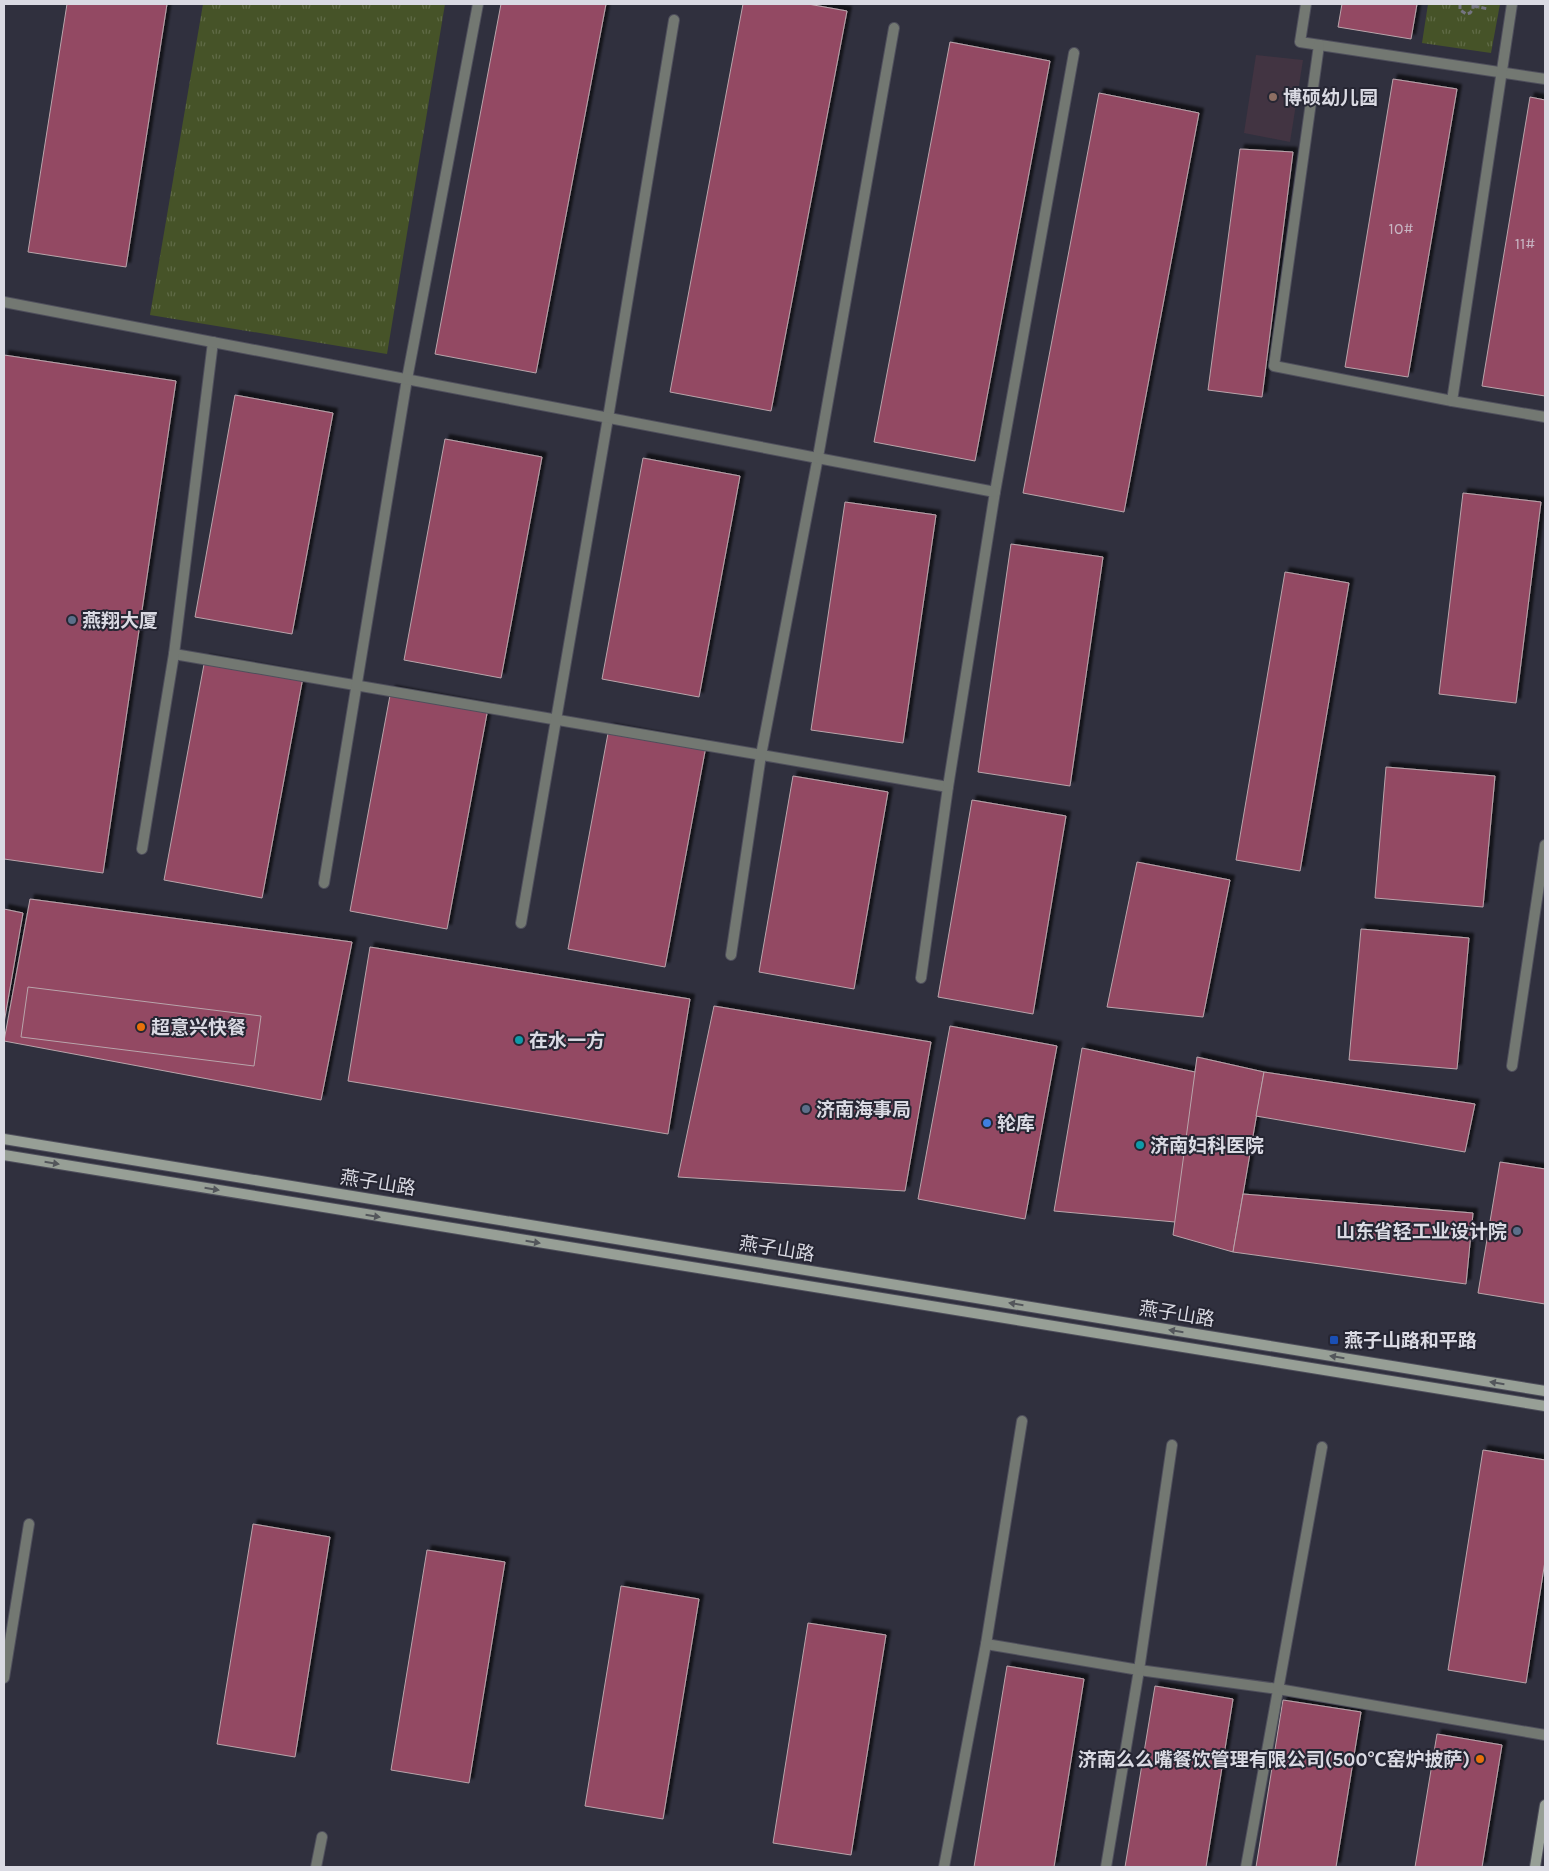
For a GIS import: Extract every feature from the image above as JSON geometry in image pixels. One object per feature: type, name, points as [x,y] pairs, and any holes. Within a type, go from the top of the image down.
[{"type":"street","points":[[324,883],[407,379],[478,4]]},
{"type":"street","points":[[1306,4],[1300,42],[1545,79]]},
{"type":"street","points":[[1452,401],[1512,4]]},
{"type":"street","points":[[521,923],[674,20]]},
{"type":"street","points":[[731,955],[761,755],[818,457],[894,28]]},
{"type":"street","points":[[1319,45],[1274,366],[1452,401],[1545,416]]},
{"type":"street","points":[[921,978],[948,787],[995,492],[1074,52]]},
{"type":"street","points":[[4,302],[995,492]]},
{"type":"street","points":[[142,849],[174,654],[213,342]]},
{"type":"street","points":[[174,654],[948,787]]},
{"type":"street","points":[[1512,1066],[1545,845]]},
{"type":"street","name":"燕子山路","points":[[4,1139],[1545,1391]]},
{"type":"street","name":"燕子山路","points":[[4,1155],[1545,1406]]},
{"type":"street","points":[[944,1867],[986,1644],[1022,1421]]},
{"type":"street","points":[[1106,1867],[1139,1670],[1172,1444]]},
{"type":"street","points":[[1246,1867],[1322,1447]]},
{"type":"street","points":[[4,1678],[29,1524]]},
{"type":"street","points":[[986,1644],[1139,1670],[1278,1689],[1545,1735]]},
{"type":"street","points":[[1535,1867],[1545,1805]]},
{"type":"street","points":[[316,1867],[322,1837]]},
{"type":"path","points":[[1460,4],[1460,10],[1466,14],[1474,9],[1473,4]]},
{"type":"shaded area","name":"博硕幼儿园","points":[[1256,55],[1303,60],[1290,142],[1244,133]]},
{"type":"green space","points":[[203,4],[445,4],[387,354],[150,315]]},
{"type":"green space","points":[[1428,4],[1500,4],[1491,53],[1422,43]]},
{"type":"building","points":[[67,4],[167,4],[126,267],[28,252]]},
{"type":"building","points":[[501,4],[606,4],[536,373],[435,354]]},
{"type":"building","points":[[743,4],[808,4],[847,11],[771,411],[670,392]]},
{"type":"building","points":[[1342,4],[1417,4],[1411,39],[1338,27]]},
{"type":"building","points":[[950,42],[1050,61],[975,461],[874,442]]},
{"type":"building","points":[[1393,79],[1457,89],[1408,377],[1345,367]]},
{"type":"building","points":[[1099,93],[1199,113],[1124,512],[1023,493]]},
{"type":"building","points":[[1530,97],[1545,100],[1545,396],[1482,386]]},
{"type":"building","points":[[1240,149],[1293,152],[1262,397],[1208,390]]},
{"type":"building","name":"燕翔大厦","points":[[4,355],[176,381],[103,873],[4,859]]},
{"type":"building","points":[[235,395],[333,413],[292,634],[195,617]]},
{"type":"building","points":[[445,439],[542,457],[501,678],[404,660]]},
{"type":"building","points":[[643,458],[740,476],[699,697],[602,679]]},
{"type":"building","points":[[1463,493],[1541,502],[1516,703],[1439,694]]},
{"type":"building","points":[[845,502],[936,515],[903,743],[811,730]]},
{"type":"building","points":[[1011,544],[1103,557],[1070,786],[978,772]]},
{"type":"building","points":[[1285,572],[1349,583],[1300,871],[1236,860]]},
{"type":"building","points":[[205,659],[303,677],[262,898],[164,880]]},
{"type":"building","points":[[391,690],[488,708],[447,929],[350,911]]},
{"type":"building","points":[[609,728],[706,746],[665,967],[568,949]]},
{"type":"building","points":[[1386,767],[1495,776],[1483,907],[1375,898]]},
{"type":"building","points":[[793,776],[888,792],[854,989],[759,972]]},
{"type":"building","points":[[972,800],[1066,816],[1033,1014],[938,997]]},
{"type":"building","points":[[1137,862],[1230,880],[1203,1017],[1107,1007]]},
{"type":"building","points":[[30,899],[352,942],[321,1100],[4,1041]]},
{"type":"building","points":[[4,909],[23,913],[4,1023]]},
{"type":"building","points":[[1361,929],[1469,938],[1457,1069],[1349,1060]]},
{"type":"building","name":"在水一方","points":[[370,947],[690,999],[668,1134],[348,1081]]},
{"type":"building","name":"超意兴快餐","points":[[28,987],[261,1016],[254,1066],[21,1037]]},
{"type":"building","name":"济南海事局","points":[[714,1006],[931,1042],[905,1191],[678,1177]]},
{"type":"building","name":"轮库","points":[[950,1026],[1057,1046],[1025,1219],[918,1199]]},
{"type":"building","name":"济南妇科医院","points":[[1082,1048],[1228,1079],[1197,1224],[1054,1211]]},
{"type":"building","points":[[1197,1057],[1264,1072],[1233,1252],[1173,1235]]},
{"type":"building","points":[[1264,1072],[1475,1104],[1465,1152],[1256,1116]]},
{"type":"building","name":"山东省轻工业设计院","points":[[1500,1162],[1545,1169],[1545,1304],[1478,1293]]},
{"type":"building","points":[[1243,1194],[1473,1213],[1466,1284],[1233,1252]]},
{"type":"building","points":[[1483,1450],[1545,1460],[1545,1561],[1526,1683],[1448,1670]]},
{"type":"building","points":[[253,1524],[330,1537],[295,1757],[217,1744]]},
{"type":"building","points":[[427,1550],[505,1562],[469,1783],[391,1770]]},
{"type":"building","points":[[621,1586],[699,1599],[663,1819],[585,1806]]},
{"type":"building","points":[[808,1623],[886,1635],[851,1855],[773,1843]]},
{"type":"building","points":[[1007,1666],[1084,1679],[1054,1867],[974,1867]]},
{"type":"building","points":[[1155,1686],[1233,1699],[1206,1867],[1125,1867]]},
{"type":"building","points":[[1283,1700],[1361,1712],[1336,1867],[1256,1867]]},
{"type":"building","points":[[1437,1734],[1502,1745],[1482,1867],[1415,1867]]},
{"type":"place","name":"博硕幼儿园","points":[[1273,97]]},
{"type":"place","name":"燕翔大厦","points":[[72,620]]},
{"type":"place","name":"超意兴快餐","points":[[141,1027]]},
{"type":"place","name":"在水一方","points":[[519,1040]]},
{"type":"place","name":"济南海事局","points":[[806,1109]]},
{"type":"place","name":"轮库","points":[[987,1123]]},
{"type":"place","name":"济南妇科医院","points":[[1140,1145]]},
{"type":"place","name":"山东省轻工业设计院","points":[[1517,1231]]},
{"type":"place","name":"燕子山路和平路","points":[[1334,1340]]},
{"type":"place","name":"济南么么嘴餐饮管理有限公司(500℃窑炉披萨)","points":[[1480,1759]]}]
